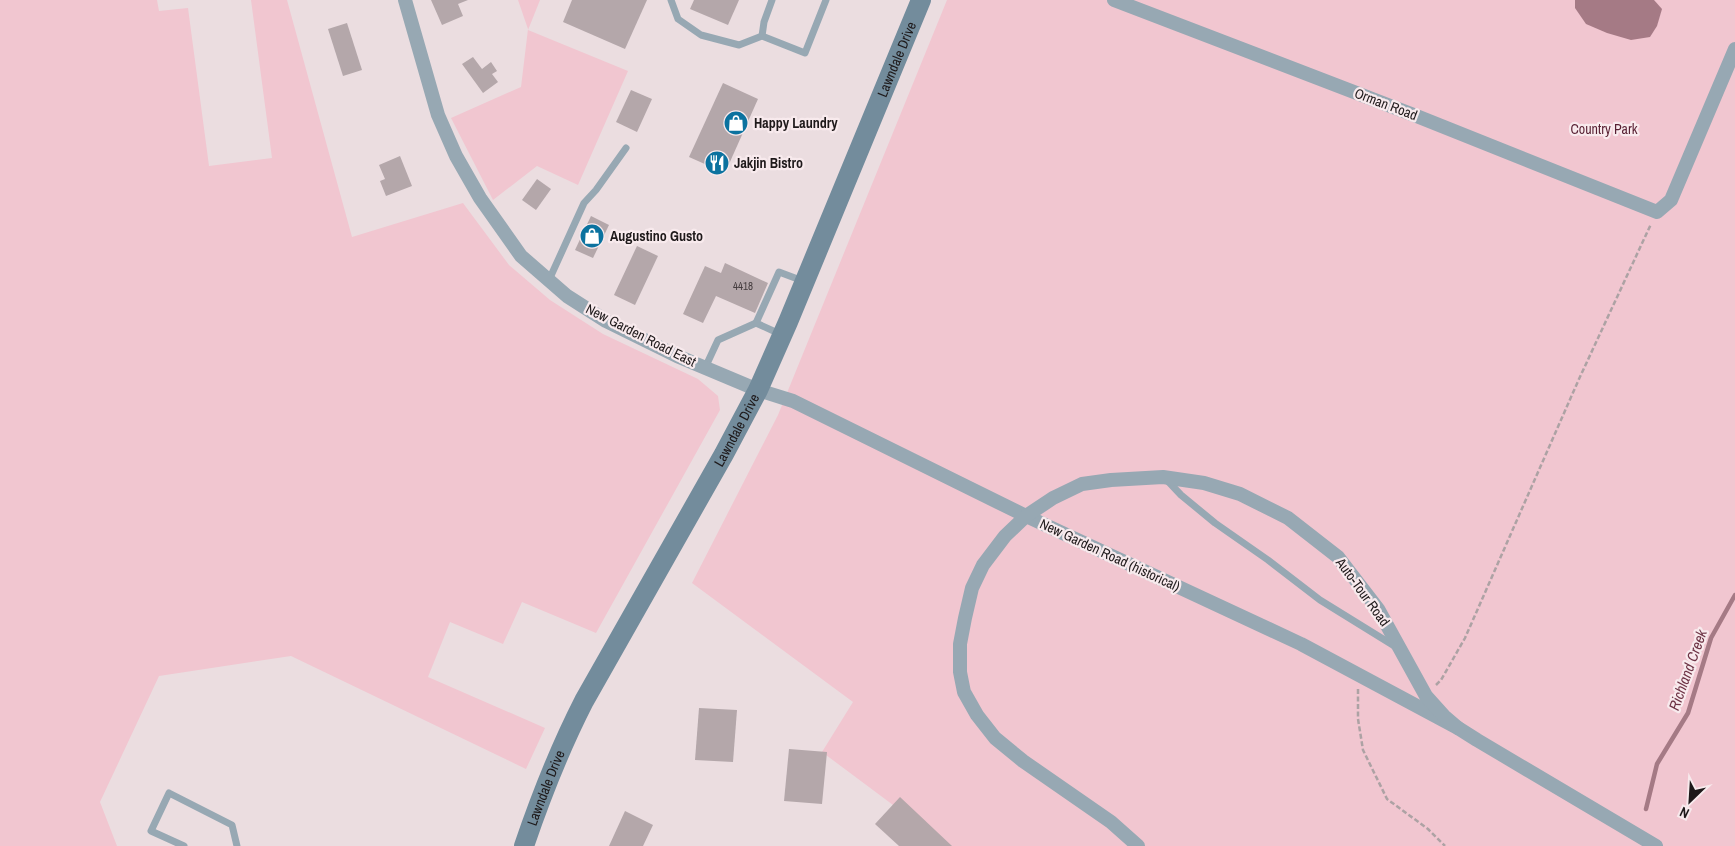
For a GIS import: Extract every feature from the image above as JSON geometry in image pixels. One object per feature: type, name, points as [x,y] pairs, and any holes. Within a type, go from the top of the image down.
[{"type":"main road","name":"Lawndale Drive","points":[[524,846],[551,770],[567,734],[758,390],[921,0]]},
{"type":"street","name":"New Garden Road East","points":[[405,0],[438,115],[456,156],[480,198],[521,256],[567,296],[606,321],[677,356],[758,390]]},
{"type":"street","name":"Orman Road","points":[[1114,0],[1419,117],[1657,212]]},
{"type":"street","points":[[1657,212],[1671,200],[1735,49]]},
{"type":"street","name":"New Garden Road (historical)","points":[[758,390],[792,402],[1026,516],[1301,644],[1458,728]]},
{"type":"street","name":"Auto-Tour Road","points":[[1138,846],[1111,822],[1023,762],[995,738],[976,715],[964,692],[960,672],[960,644],[972,588],[983,565],[996,545],[1026,516],[1053,498],[1082,484],[1111,480],[1164,477],[1204,483],[1240,494],[1288,518],[1338,557],[1378,609],[1403,651],[1426,696],[1444,716],[1458,728],[1656,846]]},
{"type":"lane","points":[[671,0],[678,19],[701,35],[739,45],[762,36],[805,53],[826,0]]},
{"type":"lane","points":[[762,36],[764,22],[772,0]]},
{"type":"lane","points":[[549,280],[584,203],[596,190],[626,148]]},
{"type":"lane","points":[[705,368],[718,340],[756,322],[780,272],[805,281]]},
{"type":"lane","points":[[756,322],[782,335]]},
{"type":"lane","points":[[1164,477],[1181,496],[1215,523],[1268,560],[1320,600],[1403,651]]},
{"type":"lane","points":[[184,846],[151,830],[169,793],[232,825],[237,846]]},
{"type":"path","points":[[1426,696],[1441,680],[1465,638],[1579,379],[1657,212]]},
{"type":"path","points":[[1358,674],[1358,719],[1363,750],[1387,799],[1428,829],[1445,846]]},
{"type":"green space","points":[[0,0],[157,0],[159,11],[188,8],[209,166],[272,158],[251,0],[287,0],[352,237],[463,203],[509,265],[550,300],[603,334],[698,379],[718,396],[720,410],[596,633],[522,602],[503,644],[450,622],[428,677],[545,728],[526,769],[291,656],[159,676],[100,802],[117,846],[0,846]]},
{"type":"green space","points":[[518,0],[540,0],[528,30],[628,71],[578,185],[537,166],[493,200],[451,118],[521,87],[528,29]]},
{"type":"green space","name":"Country Park","points":[[947,0],[1735,0],[1735,846],[948,846],[822,752],[853,702],[692,583],[778,415]]},
{"type":"shaded area","points":[[1575,0],[1654,0],[1662,9],[1657,26],[1650,37],[1631,40],[1586,24],[1575,8]]},
{"type":"building","points":[[431,0],[468,0],[458,4],[463,16],[442,25]]},
{"type":"building","points":[[572,0],[647,0],[625,49],[563,22]]},
{"type":"building","points":[[694,0],[739,0],[728,25],[690,9]]},
{"type":"building","points":[[347,23],[362,70],[343,76],[328,29]]},
{"type":"building","points":[[473,57],[482,69],[491,62],[497,71],[492,74],[498,82],[483,93],[462,64]]},
{"type":"building","points":[[723,83],[758,99],[725,173],[689,157]]},
{"type":"building","points":[[631,90],[652,99],[637,132],[616,122]]},
{"type":"building","points":[[400,156],[412,186],[386,196],[380,181],[385,179],[379,165]]},
{"type":"building","points":[[537,179],[551,189],[536,210],[522,200]]},
{"type":"building","points":[[591,216],[609,225],[593,258],[575,250]]},
{"type":"building","points":[[637,246],[658,256],[635,305],[614,295]]},
{"type":"building","points":[[725,263],[768,283],[755,313],[716,296],[703,323],[683,314],[705,266],[721,273]]},
{"type":"building","points":[[699,708],[737,710],[733,762],[695,760]]},
{"type":"building","points":[[789,749],[827,752],[822,804],[784,801]]},
{"type":"building","points":[[900,797],[952,846],[899,846],[875,824]]},
{"type":"building","points":[[625,811],[653,825],[643,846],[609,846]]},
{"type":"waterway","name":"Richland Creek","points":[[1646,809],[1657,764],[1688,713],[1711,638],[1735,595]]},
{"type":"place","name":"Happy Laundry","points":[[736,123]]},
{"type":"place","name":"Jakjin Bistro","points":[[717,163]]},
{"type":"place","name":"Augustino Gusto","points":[[592,236]]}]
